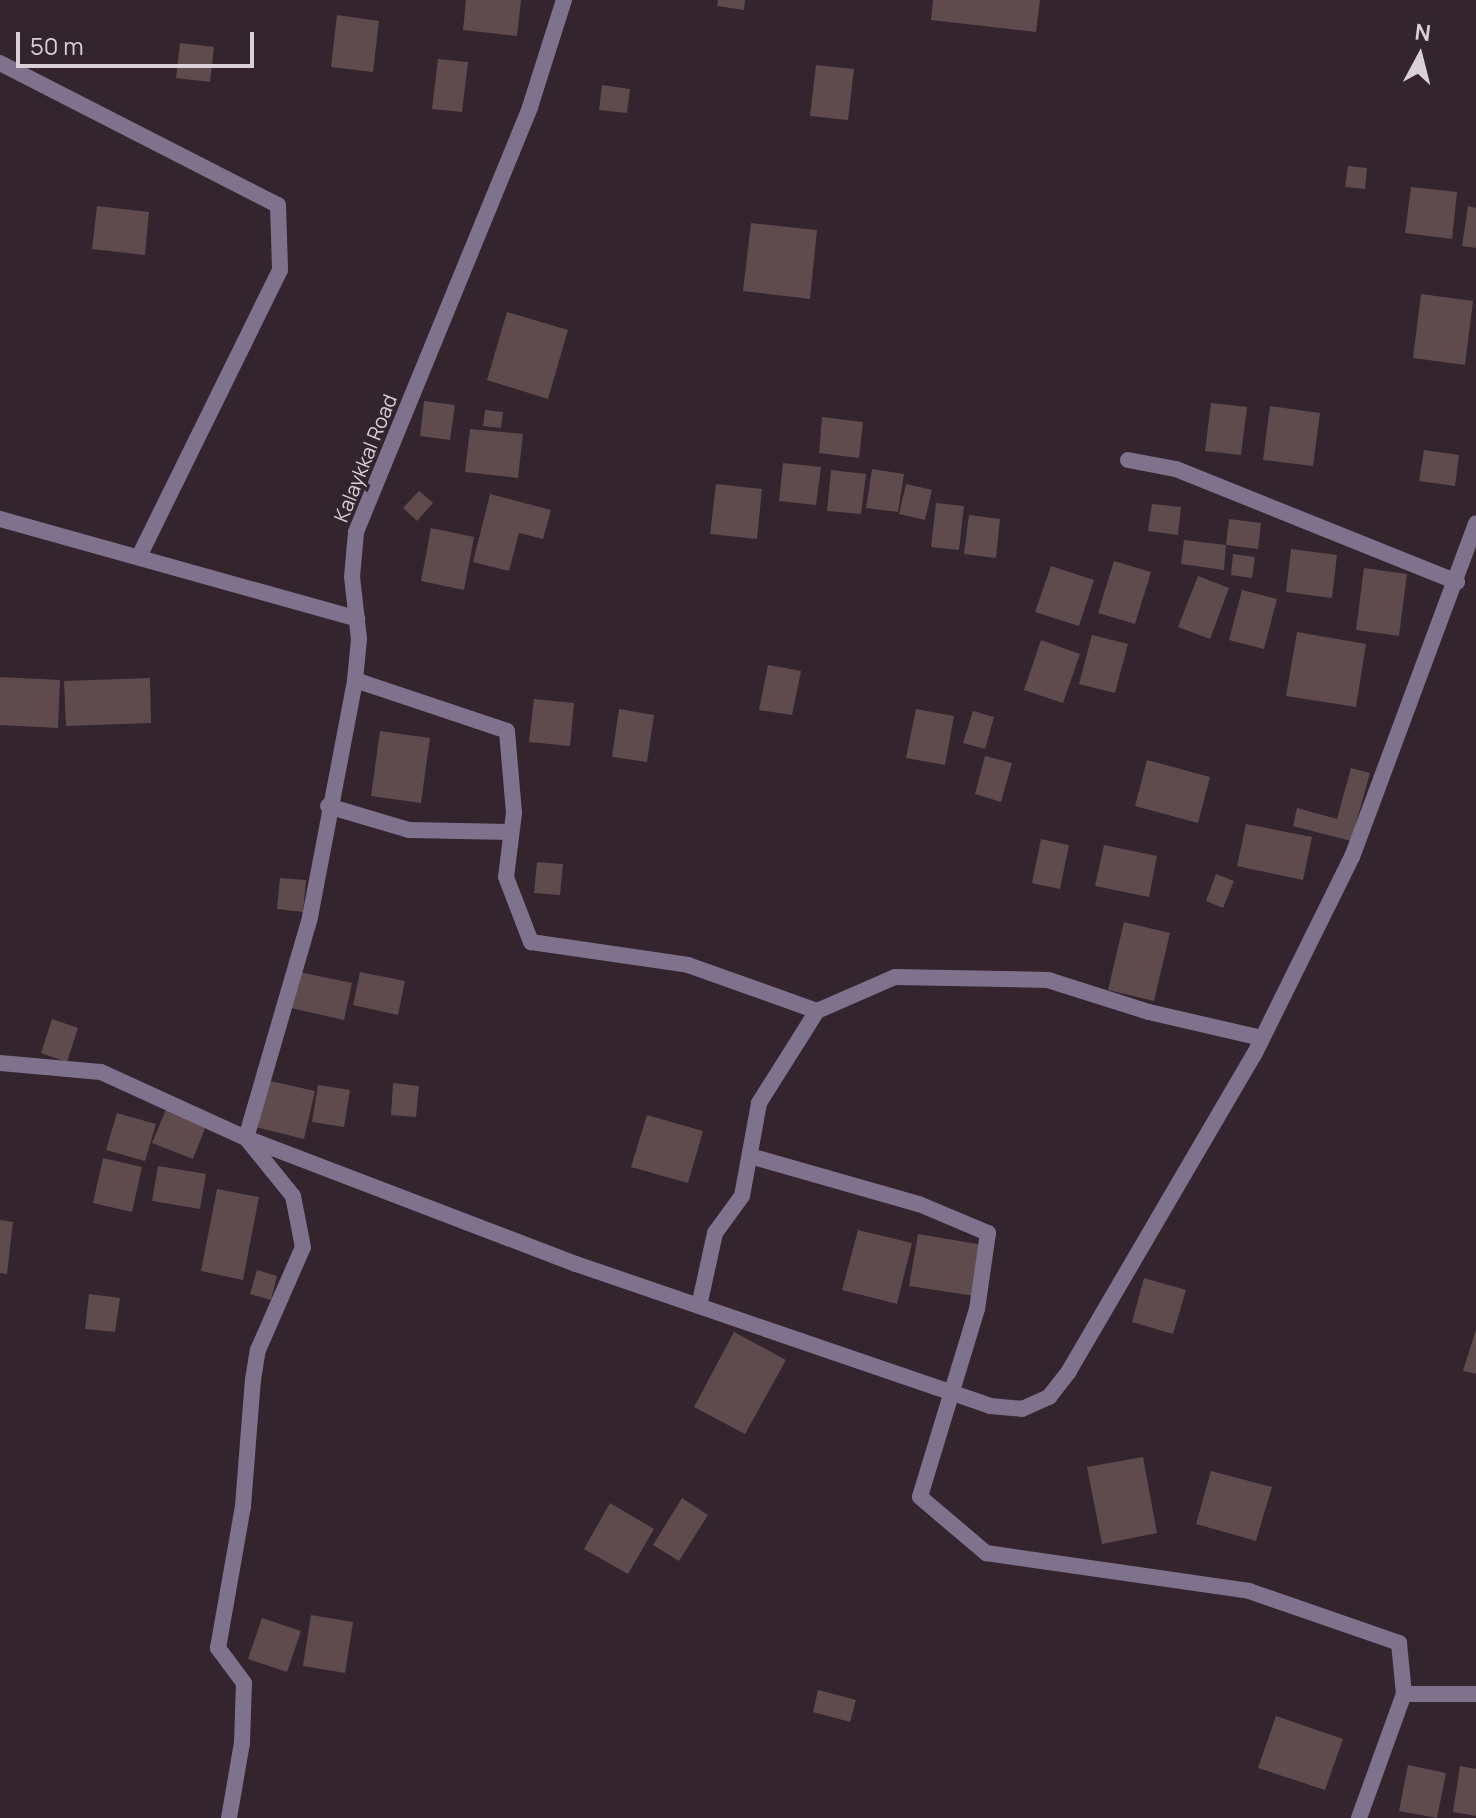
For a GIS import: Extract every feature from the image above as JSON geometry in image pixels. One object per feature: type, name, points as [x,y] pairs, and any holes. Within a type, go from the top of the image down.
[{"type":"street","name":"Kalaykkal Road","points":[[246,1138],[310,917],[328,806],[355,680],[357,619],[352,577],[356,532],[530,107],[564,0]]},
{"type":"street","points":[[0,63],[278,205],[280,270],[139,557]]},
{"type":"street","points":[[1128,460],[1176,469],[1457,582]]},
{"type":"street","points":[[0,519],[357,619]]},
{"type":"street","points":[[0,1063],[101,1072],[246,1138],[699,1306],[949,1392],[1022,1409],[1049,1397],[1262,1038],[1352,857],[1457,582],[1476,523]]},
{"type":"street","points":[[355,680],[507,731],[511,832],[506,877],[531,942],[688,965],[817,1011]]},
{"type":"street","points":[[328,806],[409,830],[511,832]]},
{"type":"street","points":[[699,1306],[715,1233],[742,1196],[759,1103],[817,1011],[895,977],[1048,980],[1149,1012],[1262,1038]]},
{"type":"street","points":[[229,1818],[242,1743],[244,1683],[218,1648],[243,1506],[258,1350],[303,1247],[293,1196],[246,1138]]},
{"type":"street","points":[[750,1156],[919,1204],[988,1233],[977,1309],[949,1392],[920,1497],[986,1553],[1249,1591],[1399,1643],[1404,1694],[1359,1818]]},
{"type":"street","points":[[1404,1694],[1476,1694]]},
{"type":"building","points":[[466,0],[521,0],[517,36],[463,30]]},
{"type":"building","points":[[718,0],[745,0],[744,10],[717,6]]},
{"type":"building","points":[[933,0],[1040,0],[1036,32],[931,20]]},
{"type":"building","points":[[337,15],[379,21],[373,72],[331,67]]},
{"type":"building","points":[[180,43],[214,47],[210,82],[176,78]]},
{"type":"building","points":[[438,59],[468,62],[462,112],[432,109]]},
{"type":"building","points":[[816,65],[854,69],[848,120],[810,116]]},
{"type":"building","points":[[602,85],[630,89],[627,113],[599,110]]},
{"type":"building","points":[[1348,166],[1367,168],[1365,189],[1345,187]]},
{"type":"building","points":[[1411,187],[1457,192],[1452,239],[1405,233]]},
{"type":"building","points":[[97,206],[149,212],[145,255],[92,249]]},
{"type":"building","points":[[1468,206],[1476,208],[1476,248],[1462,246]]},
{"type":"building","points":[[751,223],[817,230],[810,299],[743,291]]},
{"type":"building","points":[[1421,294],[1473,301],[1465,365],[1413,358]]},
{"type":"building","points":[[507,312],[568,330],[548,399],[487,380]]},
{"type":"building","points":[[424,401],[455,405],[450,440],[420,436]]},
{"type":"building","points":[[1211,403],[1247,407],[1241,455],[1205,451]]},
{"type":"building","points":[[1270,406],[1320,413],[1313,466],[1263,460]]},
{"type":"building","points":[[485,410],[503,412],[501,428],[483,426]]},
{"type":"building","points":[[822,417],[863,422],[859,458],[819,453]]},
{"type":"building","points":[[470,429],[523,434],[518,478],[465,472]]},
{"type":"building","points":[[1424,450],[1459,455],[1455,486],[1419,481]]},
{"type":"building","points":[[783,463],[821,467],[816,505],[779,501]]},
{"type":"building","points":[[872,469],[904,474],[898,512],[866,508]]},
{"type":"building","points":[[831,470],[866,474],[861,514],[827,511]]},
{"type":"building","points":[[716,484],[762,489],[757,539],[710,534]]},
{"type":"building","points":[[906,484],[932,490],[925,520],[899,514]]},
{"type":"building","points":[[419,491],[433,503],[417,521],[403,508]]},
{"type":"building","points":[[490,494],[551,510],[543,539],[519,533],[509,571],[473,562]]},
{"type":"building","points":[[936,503],[964,506],[959,550],[931,547]]},
{"type":"building","points":[[1152,504],[1181,507],[1178,535],[1148,531]]},
{"type":"building","points":[[969,515],[1000,519],[996,558],[964,554]]},
{"type":"building","points":[[1229,519],[1261,523],[1258,549],[1226,545]]},
{"type":"building","points":[[431,528],[474,537],[464,590],[421,581]]},
{"type":"building","points":[[1184,540],[1226,545],[1224,570],[1181,564]]},
{"type":"building","points":[[1291,549],[1337,555],[1332,598],[1286,592]]},
{"type":"building","points":[[1233,554],[1255,557],[1252,578],[1231,575]]},
{"type":"building","points":[[1114,561],[1151,572],[1135,624],[1098,613]]},
{"type":"building","points":[[1051,566],[1094,580],[1079,626],[1035,612]]},
{"type":"building","points":[[1364,568],[1407,574],[1399,636],[1356,630]]},
{"type":"building","points":[[1198,576],[1229,588],[1210,639],[1178,627]]},
{"type":"building","points":[[1242,590],[1277,599],[1264,649],[1229,640]]},
{"type":"building","points":[[1297,632],[1366,644],[1356,707],[1286,696]]},
{"type":"building","points":[[1092,635],[1128,644],[1115,693],[1079,684]]},
{"type":"building","points":[[1041,640],[1080,654],[1063,703],[1024,690]]},
{"type":"building","points":[[768,665],[801,671],[792,715],[759,710]]},
{"type":"building","points":[[0,677],[60,680],[58,728],[0,725]]},
{"type":"building","points":[[150,678],[151,723],[66,726],[64,681]]},
{"type":"building","points":[[534,699],[574,703],[570,746],[529,742]]},
{"type":"building","points":[[619,709],[654,715],[647,762],[612,757]]},
{"type":"building","points":[[916,709],[954,716],[945,765],[906,758]]},
{"type":"building","points":[[973,711],[994,717],[985,749],[963,743]]},
{"type":"building","points":[[380,731],[430,738],[421,803],[371,796]]},
{"type":"building","points":[[985,756],[1012,763],[1001,802],[975,794]]},
{"type":"building","points":[[1147,760],[1210,777],[1198,823],[1135,806]]},
{"type":"building","points":[[1351,768],[1370,773],[1351,841],[1293,826],[1297,808],[1337,819]]},
{"type":"building","points":[[1246,824],[1312,837],[1303,880],[1237,866]]},
{"type":"building","points":[[1041,839],[1069,845],[1060,889],[1032,883]]},
{"type":"building","points":[[1104,845],[1157,856],[1149,897],[1095,886]]},
{"type":"building","points":[[537,862],[563,864],[560,895],[534,893]]},
{"type":"building","points":[[1216,874],[1234,881],[1223,908],[1206,901]]},
{"type":"building","points":[[280,878],[306,880],[303,912],[277,909]]},
{"type":"building","points":[[1124,922],[1170,933],[1154,1001],[1108,990]]},
{"type":"building","points":[[299,972],[352,983],[344,1020],[291,1008]]},
{"type":"building","points":[[360,972],[405,981],[398,1015],[353,1005]]},
{"type":"building","points":[[52,1019],[78,1028],[67,1062],[41,1053]]},
{"type":"building","points":[[266,1080],[315,1091],[304,1139],[255,1127]]},
{"type":"building","points":[[393,1083],[419,1086],[416,1117],[391,1115]]},
{"type":"building","points":[[318,1085],[350,1090],[344,1127],[312,1122]]},
{"type":"building","points":[[167,1107],[207,1123],[193,1159],[152,1143]]},
{"type":"building","points":[[117,1113],[156,1124],[145,1161],[106,1150]]},
{"type":"building","points":[[647,1115],[703,1131],[688,1183],[631,1167]]},
{"type":"building","points":[[103,1158],[142,1167],[132,1212],[93,1203]]},
{"type":"building","points":[[158,1166],[206,1174],[200,1209],[152,1201]]},
{"type":"building","points":[[217,1189],[259,1197],[243,1280],[201,1271]]},
{"type":"building","points":[[0,1220],[13,1222],[7,1274],[0,1273]]},
{"type":"building","points":[[858,1230],[912,1243],[897,1304],[842,1290]]},
{"type":"building","points":[[918,1234],[983,1245],[975,1296],[909,1286]]},
{"type":"building","points":[[257,1270],[277,1276],[271,1300],[250,1294]]},
{"type":"building","points":[[1144,1278],[1186,1290],[1173,1334],[1132,1322]]},
{"type":"building","points":[[89,1294],[120,1298],[115,1332],[85,1329]]},
{"type":"building","points":[[1476,1329],[1476,1374],[1463,1371]]},
{"type":"building","points":[[734,1332],[786,1360],[745,1434],[694,1407]]},
{"type":"building","points":[[1143,1457],[1157,1533],[1102,1544],[1087,1467]]},
{"type":"building","points":[[1211,1471],[1272,1487],[1256,1541],[1196,1524]]},
{"type":"building","points":[[682,1498],[708,1515],[679,1561],[653,1545]]},
{"type":"building","points":[[610,1503],[654,1529],[628,1574],[584,1549]]},
{"type":"building","points":[[311,1615],[353,1622],[345,1673],[303,1666]]},
{"type":"building","points":[[262,1618],[301,1631],[287,1672],[248,1659]]},
{"type":"building","points":[[818,1690],[856,1700],[850,1722],[813,1712]]},
{"type":"building","points":[[1276,1716],[1343,1739],[1325,1790],[1258,1768]]},
{"type":"building","points":[[1408,1765],[1446,1773],[1437,1818],[1399,1811]]},
{"type":"building","points":[[1460,1766],[1476,1769],[1476,1816],[1453,1812]]}]
